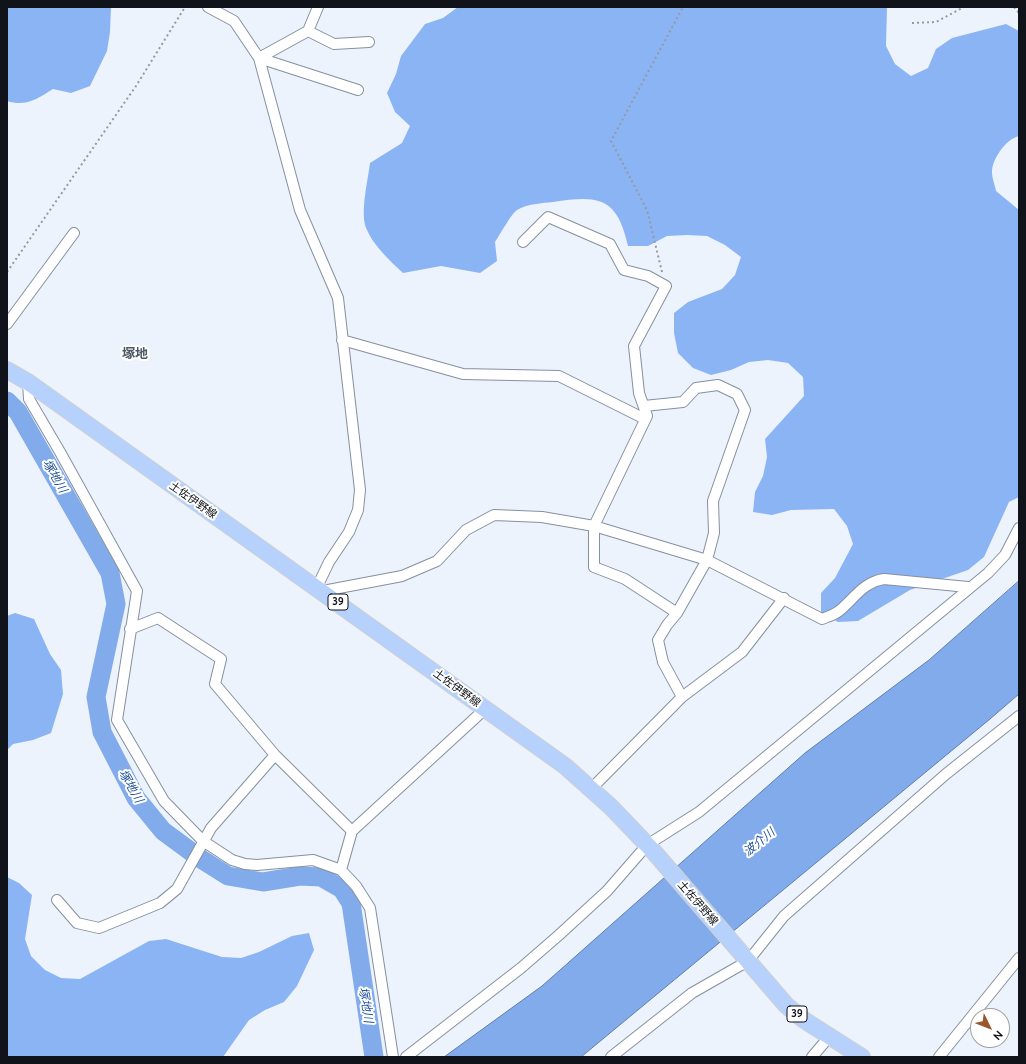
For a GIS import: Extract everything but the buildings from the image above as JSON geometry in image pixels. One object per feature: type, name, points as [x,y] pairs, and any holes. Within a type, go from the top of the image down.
[{"type":"main road","name":"土佐伊野線","points":[[7,370],[28,382],[320,589],[565,766],[592,788],[650,849],[786,1005],[804,1020],[862,1057]]},
{"type":"street","points":[[208,7],[234,21],[259,58],[300,210],[338,298],[360,490],[358,510],[349,532],[329,562],[320,589],[402,576],[437,561],[466,530],[494,515],[542,518],[594,526],[707,560],[784,598],[822,619],[838,612],[862,588],[874,580],[884,579],[968,587]]},
{"type":"street","points":[[259,58],[308,31],[318,7]]},
{"type":"street","points":[[308,31],[334,44],[369,42]]},
{"type":"street","points":[[259,58],[358,90]]},
{"type":"street","points":[[524,242],[548,217],[610,244],[624,270],[648,276],[666,286],[634,346],[639,393],[647,416],[594,526],[594,568],[625,579],[677,613]]},
{"type":"street","points":[[7,324],[74,233]]},
{"type":"street","points":[[342,340],[463,374],[559,376],[645,419]]},
{"type":"street","points":[[28,382],[29,399],[137,591],[117,720],[164,801],[203,841],[232,860],[245,864],[275,865],[297,860],[313,860],[341,870],[356,886],[370,908],[393,1057]]},
{"type":"street","points":[[644,406],[682,402],[696,388],[718,385],[737,394],[745,410],[713,501],[714,533],[707,560],[677,613],[667,625],[658,640],[663,662],[682,697]]},
{"type":"street","points":[[406,1057],[521,968],[607,891],[650,849],[699,812],[968,587],[988,573],[1006,555],[1019,528]]},
{"type":"street","points":[[592,788],[682,697],[742,652],[784,598]]},
{"type":"street","points":[[130,629],[158,618],[221,659],[215,684],[275,755],[352,831]]},
{"type":"street","points":[[341,870],[352,831],[485,709]]},
{"type":"street","points":[[611,1057],[692,993],[746,959],[784,916],[946,774],[1019,716]]},
{"type":"street","points":[[57,900],[77,924],[86,927],[99,928],[110,925],[160,903],[177,890],[211,828],[275,755]]},
{"type":"street","points":[[939,1057],[1019,958]]},
{"type":"street","points":[[812,1057],[829,1037]]},
{"type":"path","points":[[7,272],[136,86],[185,7]]},
{"type":"path","points":[[666,286],[647,210],[611,141],[683,7]]},
{"type":"path","points":[[912,23],[936,22],[964,7]]},
{"type":"path","points":[[1014,7],[1019,13]]},
{"type":"shaded area","points":[[7,7],[111,7],[110,32],[107,51],[90,86],[71,93],[53,89],[36,99],[26,102],[14,103],[7,101]]},
{"type":"shaded area","points":[[458,7],[887,7],[886,46],[895,64],[911,76],[928,68],[936,49],[952,38],[1006,24],[1019,31],[1019,136],[1009,141],[997,156],[994,161],[992,177],[996,191],[1019,210],[1019,497],[1009,502],[984,557],[968,570],[910,590],[858,621],[838,622],[821,612],[821,593],[835,578],[853,544],[847,526],[834,509],[791,510],[772,515],[753,512],[755,492],[763,476],[767,457],[765,439],[804,396],[803,377],[788,363],[768,360],[749,362],[731,370],[711,375],[693,368],[678,353],[674,333],[674,313],[688,302],[722,289],[735,275],[741,257],[725,245],[707,236],[687,235],[667,236],[648,246],[628,246],[624,230],[618,217],[612,209],[604,203],[583,199],[535,204],[525,206],[517,210],[495,242],[497,261],[480,273],[441,266],[403,273],[387,258],[369,234],[364,221],[365,196],[370,163],[402,143],[410,126],[395,112],[387,93],[396,74],[401,56],[425,24],[443,18]]},
{"type":"shaded area","points":[[15,613],[34,619],[50,654],[61,670],[63,694],[51,733],[33,740],[13,744],[7,750],[7,616]]},
{"type":"shaded area","points":[[7,877],[19,883],[32,895],[25,939],[31,956],[45,970],[61,978],[80,979],[149,941],[166,939],[222,957],[241,958],[259,952],[292,936],[309,933],[314,950],[297,986],[284,1002],[265,1010],[249,1020],[223,1057],[7,1057]]},
{"type":"water","name":"波介川","points":[[1019,581],[1019,694],[990,719],[581,1057],[444,1057],[542,986],[805,753],[929,660]]},
{"type":"waterway","name":"塚地川","points":[[7,401],[18,412],[110,573],[116,604],[96,697],[102,732],[136,798],[163,831],[201,859],[228,876],[263,882],[300,876],[321,877],[342,889],[351,903],[374,1057]]},
{"type":"district","name":"塚地","points":[[135,354]]}]
